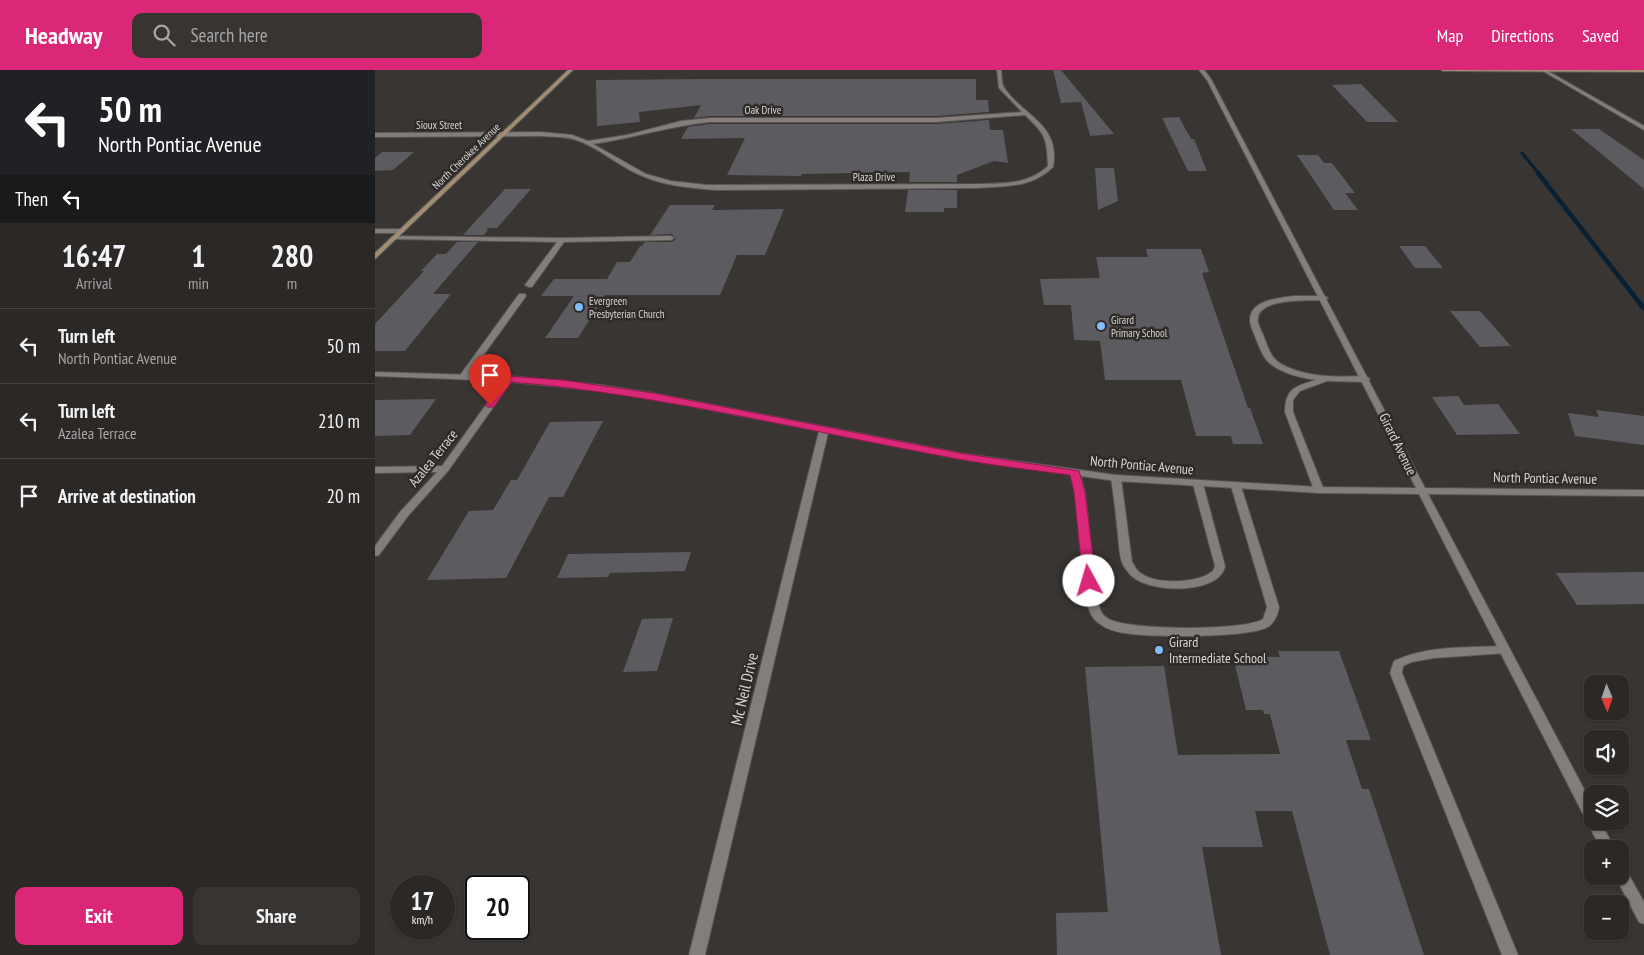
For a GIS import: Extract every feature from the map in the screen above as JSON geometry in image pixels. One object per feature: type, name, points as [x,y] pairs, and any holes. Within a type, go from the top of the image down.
[{"type":"street","name":"North Cherokee Avenue","points":[[375,256],[571,70]]},
{"type":"street","name":"Plaza Drive","points":[[586,143],[642,174],[673,183],[692,186],[717,188],[1001,186],[1029,181],[1041,176],[1051,166],[1050,145],[1043,129],[1001,88],[999,70]]},
{"type":"street","name":"Girard Avenue","points":[[1201,70],[1209,79],[1324,298],[1503,650],[1584,803]]},
{"type":"street","points":[[1443,70],[1644,71]]},
{"type":"street","points":[[1543,70],[1644,128]]},
{"type":"street","name":"Oak Drive","points":[[503,135],[553,134],[575,138],[586,143],[627,138],[681,123],[710,120],[936,120],[1026,113]]},
{"type":"street","name":"Sioux Street","points":[[375,135],[503,135]]},
{"type":"street","points":[[375,231],[402,231]]},
{"type":"street","points":[[394,238],[562,240],[671,238]]},
{"type":"street","points":[[529,285],[562,240]]},
{"type":"street","points":[[464,376],[522,296]]},
{"type":"street","points":[[1324,298],[1272,302],[1261,306],[1256,313],[1254,321],[1267,357],[1291,372],[1328,379],[1366,379]]},
{"type":"street","name":"North Pontiac Avenue","points":[[375,374],[509,378],[563,383],[653,396],[960,456],[1116,478],[1319,490],[1644,493]]},
{"type":"street","name":"Azalea Terrace","points":[[375,553],[404,514],[445,469],[509,378]]},
{"type":"street","points":[[1319,490],[1289,412],[1289,400],[1297,390],[1311,383],[1328,379]]},
{"type":"street","name":"Mc Neil Drive","points":[[697,955],[824,430]]},
{"type":"street","points":[[375,470],[445,469]]},
{"type":"street","points":[[1075,473],[1080,492],[1095,610],[1103,622],[1119,628],[1139,631],[1243,630],[1257,628],[1267,623],[1272,615],[1273,607],[1236,486]]},
{"type":"street","points":[[1116,478],[1127,562],[1131,570],[1139,578],[1165,584],[1195,583],[1211,579],[1218,573],[1220,566],[1198,484]]},
{"type":"street","points":[[1503,650],[1422,655],[1407,658],[1398,664],[1396,673],[1510,955]]},
{"type":"street","points":[[1627,885],[1644,917]]},
{"type":"building","points":[[1053,70],[1061,70],[1114,134],[1090,136],[1081,102],[1061,103]]},
{"type":"building","points":[[976,79],[976,100],[988,100],[989,112],[936,116],[710,116],[694,118],[701,105],[639,112],[640,122],[597,126],[596,80]]},
{"type":"building","points":[[1361,84],[1398,122],[1367,122],[1332,85]]},
{"type":"building","points":[[1179,117],[1191,139],[1194,139],[1207,171],[1188,171],[1162,118]]},
{"type":"building","points":[[989,120],[990,130],[1003,130],[1008,163],[994,161],[957,175],[957,182],[909,182],[910,172],[802,174],[801,176],[727,175],[745,138],[681,139],[688,127],[710,124],[936,124]]},
{"type":"building","points":[[1571,129],[1599,129],[1644,160],[1644,189]]},
{"type":"building","points":[[382,152],[414,152],[393,170],[375,171],[375,158]]},
{"type":"building","points":[[1297,155],[1318,155],[1324,163],[1332,163],[1355,193],[1345,193],[1358,210],[1334,210]]},
{"type":"building","points":[[1095,168],[1114,168],[1118,201],[1098,210]]},
{"type":"building","points":[[505,189],[531,189],[497,228],[486,228],[488,230],[484,235],[463,235]]},
{"type":"building","points":[[908,190],[957,190],[957,208],[944,208],[944,212],[905,212]]},
{"type":"building","points":[[670,205],[715,205],[712,210],[784,209],[765,255],[737,255],[720,295],[605,295],[578,338],[545,338],[574,296],[541,296],[554,279],[607,279],[617,262],[630,262],[640,246],[645,242],[672,242],[676,239],[672,234],[650,235]]},
{"type":"building","points":[[457,242],[478,242],[433,294],[451,294],[405,351],[375,351],[375,324],[424,271],[421,271],[437,254],[446,254]]},
{"type":"building","points":[[1399,246],[1425,246],[1443,268],[1415,268]]},
{"type":"building","points":[[1146,249],[1201,249],[1209,272],[1202,273],[1248,408],[1250,408],[1263,444],[1233,444],[1231,436],[1196,436],[1181,380],[1105,380],[1100,341],[1074,340],[1071,305],[1044,305],[1040,279],[1100,278],[1096,257],[1148,257]]},
{"type":"building","points":[[1450,311],[1480,311],[1511,346],[1480,347]]},
{"type":"building","points":[[1458,396],[1464,405],[1498,404],[1520,434],[1457,435],[1432,397]]},
{"type":"building","points":[[436,399],[410,435],[375,436],[375,400]]},
{"type":"building","points":[[1596,410],[1644,416],[1644,445],[1575,436],[1568,413],[1599,417]]},
{"type":"building","points":[[603,421],[563,497],[549,497],[506,578],[427,580],[469,511],[493,510],[511,480],[517,480],[550,422]]},
{"type":"building","points":[[691,552],[685,571],[610,573],[608,577],[557,578],[568,554]]},
{"type":"building","points":[[1644,572],[1644,604],[1577,605],[1556,573]]},
{"type":"building","points":[[673,618],[657,671],[623,672],[642,619]]},
{"type":"building","points":[[1278,651],[1339,651],[1371,740],[1346,740],[1362,789],[1369,789],[1424,955],[1330,955],[1292,811],[1255,811],[1263,847],[1202,847],[1221,955],[1057,955],[1056,913],[1108,912],[1085,667],[1164,666],[1178,755],[1280,754],[1270,714],[1264,714],[1263,710],[1246,710],[1233,657],[1280,657]]},
{"type":"waterway","points":[[1522,153],[1539,174]]},
{"type":"waterway","points":[[1538,173],[1642,306]]},
{"type":"place","name":"Evergreen Presbyterian Church","points":[[579,307]]},
{"type":"place","name":"Girard Primary School","points":[[1101,326]]},
{"type":"place","name":"Girard Intermediate School","points":[[1159,650]]},
{"type":"route","points":[[490,405],[509,378],[563,383],[653,396],[960,456],[1075,473],[1080,492],[1089,581]]}]
